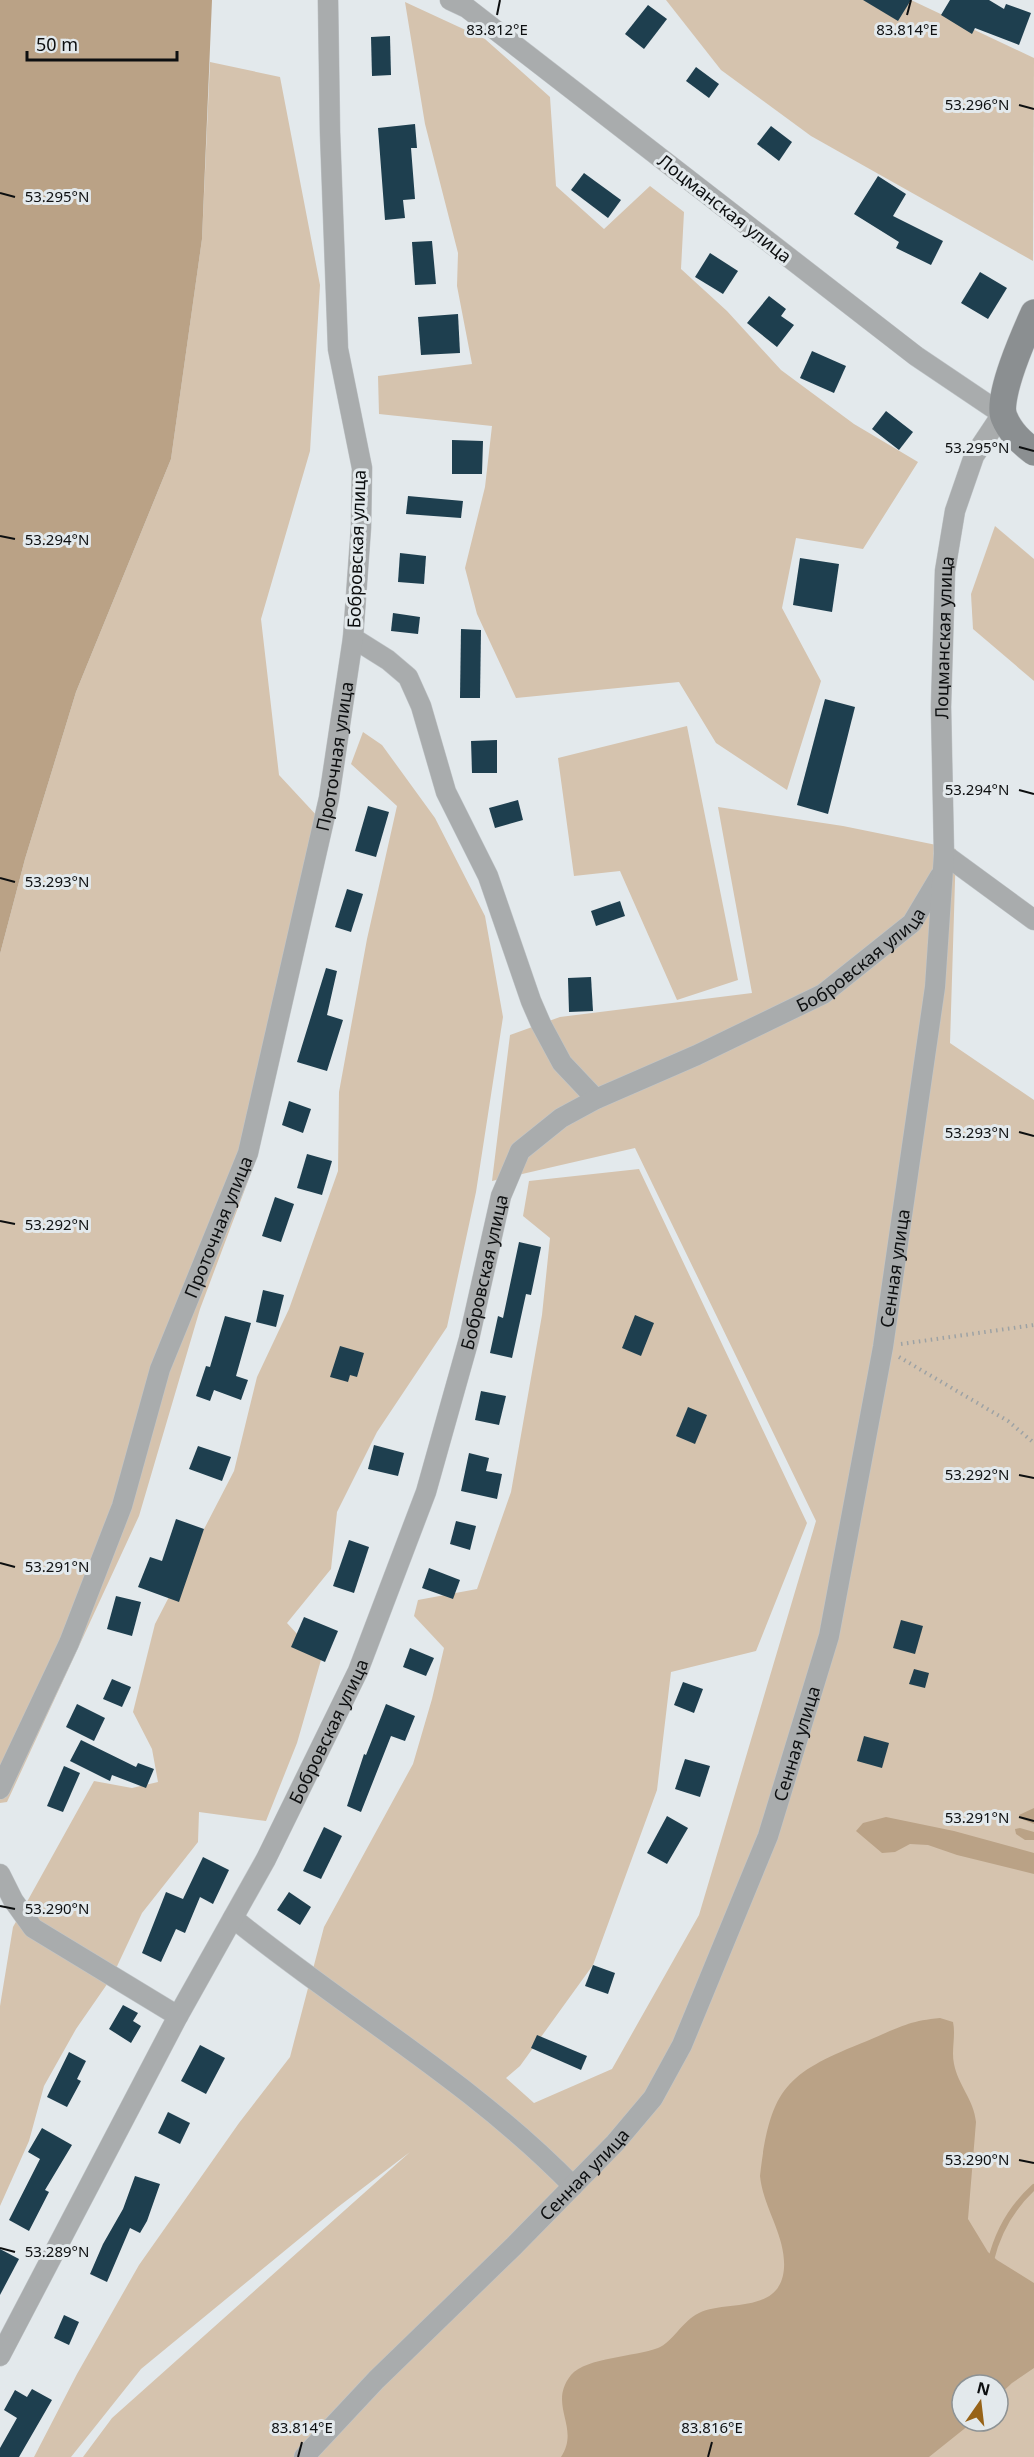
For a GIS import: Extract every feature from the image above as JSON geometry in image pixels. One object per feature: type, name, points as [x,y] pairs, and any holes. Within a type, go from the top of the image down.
[{"type":"street","name":"Бобровская улица","points":[[328,0],[338,350],[362,468],[361,527],[352,638],[388,660],[408,677],[421,706],[446,792],[488,876],[531,1001],[562,1063],[596,1099]]},
{"type":"street","name":"Лоцманская улица","points":[[450,0],[467,8],[916,356],[1002,414],[1017,438],[1034,452]]},
{"type":"street","name":"Лоцманская улица","points":[[942,874],[944,854],[941,707],[945,572],[955,511],[974,456],[1002,414],[1008,380],[1034,313]]},
{"type":"street","name":"Проточная улица","points":[[0,1789],[69,1643],[122,1506],[160,1369],[248,1153],[329,798],[352,638]]},
{"type":"street","points":[[944,854],[1034,920]]},
{"type":"street","name":"Бобровская улица","points":[[0,2356],[178,2016],[266,1859],[358,1671],[426,1492],[469,1339],[501,1196],[520,1151],[561,1118],[596,1099],[697,1055],[823,994],[872,958],[912,923],[942,874]]},
{"type":"street","name":"Сенная улица","points":[[304,2457],[376,2380],[615,2143],[653,2098],[682,2045],[768,1836],[829,1636],[883,1347],[934,987],[942,874]]},
{"type":"street","points":[[0,1874],[13,1900],[33,1928],[178,2016]]},
{"type":"street","points":[[233,1918],[299,1971],[433,2065],[552,2164],[573,2186]]},
{"type":"path","points":[[883,1347],[1034,1325]]},
{"type":"path","points":[[883,1347],[1008,1420],[1034,1443]]},
{"type":"shaded area","points":[[0,0],[212,0],[202,239],[171,459],[76,692],[25,859],[0,954]]},
{"type":"shaded area","points":[[666,0],[911,0],[1034,58],[1033,261],[811,136],[721,70]]},
{"type":"shaded area","points":[[405,2],[485,39],[550,97],[556,186],[604,229],[650,186],[684,212],[681,269],[727,311],[781,370],[854,424],[918,462],[863,549],[796,538],[782,608],[821,681],[787,790],[716,743],[679,682],[516,698],[477,614],[465,568],[485,487],[492,426],[379,414],[378,376],[472,364],[457,286],[458,253],[425,124]]},
{"type":"shaded area","points":[[210,62],[280,77],[320,285],[310,451],[261,619],[279,775],[331,831],[257,1157],[200,1309],[139,1516],[7,1802],[0,1803],[0,954],[25,859],[76,692],[171,459],[202,239]]},
{"type":"shaded area","points":[[995,526],[1034,559],[1034,681],[973,629],[971,594]]},
{"type":"shaded area","points":[[687,726],[738,980],[677,1000],[620,871],[574,876],[558,758]]},
{"type":"shaded area","points":[[363,732],[382,745],[435,818],[485,916],[503,1017],[476,1192],[447,1327],[377,1432],[337,1512],[331,1569],[287,1623],[321,1660],[297,1743],[266,1821],[199,1812],[198,1842],[142,1913],[112,1977],[76,2029],[44,2086],[29,2141],[0,2206],[0,2006],[13,1927],[94,1781],[132,1788],[158,1782],[152,1749],[133,1712],[155,1624],[234,1471],[257,1377],[289,1309],[338,1171],[339,1092],[367,939],[397,806],[351,764]]},
{"type":"shaded area","points":[[718,807],[843,826],[956,849],[950,1043],[1034,1100],[1034,2457],[83,2457],[112,2418],[410,2152],[338,2207],[141,2369],[71,2457],[34,2457],[77,2374],[139,2265],[239,2123],[290,2057],[324,1927],[413,1764],[444,1648],[414,1616],[418,1600],[477,1589],[511,1492],[542,1315],[550,1238],[523,1216],[529,1181],[639,1169],[807,1523],[756,1651],[671,1672],[657,1790],[593,1965],[520,2066],[506,2078],[534,2103],[612,2069],[699,1915],[816,1521],[635,1148],[492,1181],[510,1035],[560,1017],[752,993]]},
{"type":"shaded area","points":[[1034,1808],[1034,1824],[1022,1819],[1019,1815]]},
{"type":"shaded area","points":[[886,1817],[954,1831],[1034,1853],[1034,1874],[957,1855],[928,1845],[910,1844],[895,1852],[882,1853],[856,1831],[863,1823]]},
{"type":"shaded area","points":[[1015,1829],[1034,1832],[1034,1840],[1025,1840],[1016,1834]]},
{"type":"shaded area","points":[[940,2018],[953,2022],[954,2064],[975,2114],[976,2122],[968,2219],[988,2252],[1034,2283],[1034,2368],[1010,2385],[1010,2373],[950,2373],[950,2433],[959,2433],[929,2457],[561,2457],[568,2436],[562,2396],[564,2386],[578,2369],[599,2361],[658,2348],[699,2313],[710,2309],[750,2303],[773,2293],[781,2283],[784,2256],[782,2244],[765,2199],[760,2176],[764,2146],[777,2103],[800,2075],[818,2063],[902,2026]]},
{"type":"building","points":[[863,0],[911,0],[898,21]]},
{"type":"building","points":[[950,0],[989,0],[1004,9],[1006,4],[1031,13],[1019,45],[975,28],[972,34],[941,15]]},
{"type":"building","points":[[648,5],[667,19],[644,49],[625,34]]},
{"type":"building","points":[[390,36],[391,75],[372,76],[371,37]]},
{"type":"building","points":[[696,67],[719,84],[709,98],[686,81]]},
{"type":"building","points":[[415,124],[417,148],[411,148],[415,199],[403,200],[405,218],[385,220],[378,128]]},
{"type":"building","points":[[771,126],[792,142],[779,161],[757,144]]},
{"type":"building","points":[[584,173],[621,200],[608,218],[571,190]]},
{"type":"building","points":[[878,176],[906,194],[893,216],[943,241],[931,265],[896,248],[899,242],[854,214]]},
{"type":"building","points":[[432,241],[436,284],[415,285],[412,242]]},
{"type":"building","points":[[710,253],[738,271],[723,294],[695,277]]},
{"type":"building","points":[[980,272],[1007,288],[988,319],[961,303]]},
{"type":"building","points":[[769,296],[786,309],[781,316],[794,325],[777,347],[747,323]]},
{"type":"building","points":[[458,314],[460,353],[421,355],[418,317]]},
{"type":"building","points":[[812,351],[846,366],[834,393],[800,378]]},
{"type":"building","points":[[886,411],[913,432],[899,450],[872,429]]},
{"type":"building","points":[[452,440],[483,441],[482,474],[452,474]]},
{"type":"building","points":[[408,496],[463,501],[461,518],[406,514]]},
{"type":"building","points":[[400,553],[426,556],[424,584],[398,582]]},
{"type":"building","points":[[800,558],[839,564],[832,612],[793,605]]},
{"type":"building","points":[[393,613],[420,617],[418,634],[391,631]]},
{"type":"building","points":[[461,629],[481,630],[480,698],[460,698]]},
{"type":"building","points":[[825,699],[855,707],[828,814],[797,805]]},
{"type":"building","points":[[497,740],[497,773],[472,773],[471,741]]},
{"type":"building","points":[[518,800],[523,820],[495,828],[489,808]]},
{"type":"building","points":[[368,806],[389,812],[376,857],[355,851]]},
{"type":"building","points":[[347,889],[363,894],[351,932],[335,927]]},
{"type":"building","points":[[620,901],[625,916],[596,926],[591,911]]},
{"type":"building","points":[[326,968],[337,971],[327,1015],[343,1020],[327,1071],[297,1062]]},
{"type":"building","points":[[591,977],[593,1011],[569,1012],[568,978]]},
{"type":"building","points":[[289,1101],[311,1109],[303,1133],[282,1125]]},
{"type":"building","points":[[307,1154],[332,1161],[322,1195],[297,1188]]},
{"type":"building","points":[[275,1197],[294,1204],[281,1242],[262,1236]]},
{"type":"building","points":[[519,1242],[541,1247],[531,1295],[526,1294],[512,1358],[490,1353],[498,1316],[503,1318]]},
{"type":"building","points":[[263,1290],[284,1295],[276,1327],[256,1322]]},
{"type":"building","points":[[635,1315],[654,1323],[641,1356],[622,1348]]},
{"type":"building","points":[[225,1316],[251,1323],[236,1376],[248,1380],[241,1400],[214,1390],[210,1401],[196,1396],[206,1366],[210,1367]]},
{"type":"building","points":[[340,1346],[364,1353],[357,1377],[350,1375],[348,1382],[330,1377]]},
{"type":"building","points":[[481,1391],[506,1396],[499,1425],[475,1420]]},
{"type":"building","points":[[688,1407],[707,1415],[695,1444],[676,1436]]},
{"type":"building","points":[[374,1445],[404,1453],[398,1476],[368,1469]]},
{"type":"building","points":[[198,1446],[231,1457],[222,1481],[189,1469]]},
{"type":"building","points":[[469,1453],[489,1458],[486,1471],[502,1474],[497,1499],[461,1491]]},
{"type":"building","points":[[176,1519],[204,1529],[179,1602],[138,1587],[150,1557],[162,1561]]},
{"type":"building","points":[[456,1521],[476,1526],[470,1550],[450,1544]]},
{"type":"building","points":[[349,1540],[369,1547],[354,1593],[333,1586]]},
{"type":"building","points":[[429,1568],[460,1580],[453,1599],[422,1588]]},
{"type":"building","points":[[116,1596],[141,1602],[132,1636],[107,1629]]},
{"type":"building","points":[[304,1617],[338,1631],[325,1662],[291,1647]]},
{"type":"building","points":[[901,1620],[923,1626],[915,1654],[893,1648]]},
{"type":"building","points":[[410,1648],[434,1658],[426,1676],[403,1667]]},
{"type":"building","points":[[914,1669],[929,1673],[925,1688],[909,1684]]},
{"type":"building","points":[[112,1679],[131,1687],[122,1707],[103,1699]]},
{"type":"building","points":[[683,1682],[703,1689],[694,1713],[674,1705]]},
{"type":"building","points":[[77,1704],[105,1718],[94,1741],[66,1727]]},
{"type":"building","points":[[386,1704],[415,1716],[405,1741],[391,1736],[361,1812],[347,1806],[364,1754],[366,1755]]},
{"type":"building","points":[[864,1736],[889,1743],[882,1768],[857,1761]]},
{"type":"building","points":[[81,1740],[136,1767],[138,1763],[154,1769],[146,1788],[112,1775],[110,1781],[70,1761]]},
{"type":"building","points":[[685,1759],[710,1766],[700,1797],[675,1789]]},
{"type":"building","points":[[64,1766],[80,1773],[63,1812],[47,1806]]},
{"type":"building","points":[[667,1816],[688,1828],[667,1864],[647,1853]]},
{"type":"building","points":[[324,1827],[342,1836],[321,1879],[303,1871]]},
{"type":"building","points":[[203,1857],[229,1870],[213,1904],[200,1897],[185,1933],[176,1929],[161,1962],[142,1953],[166,1892],[183,1899]]},
{"type":"building","points":[[289,1892],[311,1907],[300,1925],[277,1910]]},
{"type":"building","points":[[593,1965],[615,1973],[608,1994],[585,1986]]},
{"type":"building","points":[[123,2005],[138,2013],[133,2021],[141,2026],[131,2043],[109,2029]]},
{"type":"building","points":[[537,2035],[587,2056],[581,2070],[531,2048]]},
{"type":"building","points":[[200,2045],[225,2058],[206,2094],[181,2081]]},
{"type":"building","points":[[69,2052],[86,2061],[77,2079],[81,2081],[67,2107],[47,2097]]},
{"type":"building","points":[[168,2112],[190,2123],[180,2144],[158,2133]]},
{"type":"building","points":[[42,2128],[72,2145],[45,2190],[49,2192],[29,2231],[9,2220],[40,2159],[28,2152]]},
{"type":"building","points":[[135,2176],[160,2184],[147,2221],[140,2233],[130,2228],[107,2282],[90,2274],[103,2244],[123,2209]]},
{"type":"building","points":[[0,2249],[19,2259],[0,2295]]},
{"type":"building","points":[[64,2315],[79,2322],[69,2345],[54,2338]]},
{"type":"building","points":[[32,2389],[52,2400],[19,2457],[0,2457],[0,2448],[17,2418],[4,2410],[15,2390],[27,2397]]},
{"type":"waterway","points":[[991,2260],[1007,2220],[1034,2187]]}]
